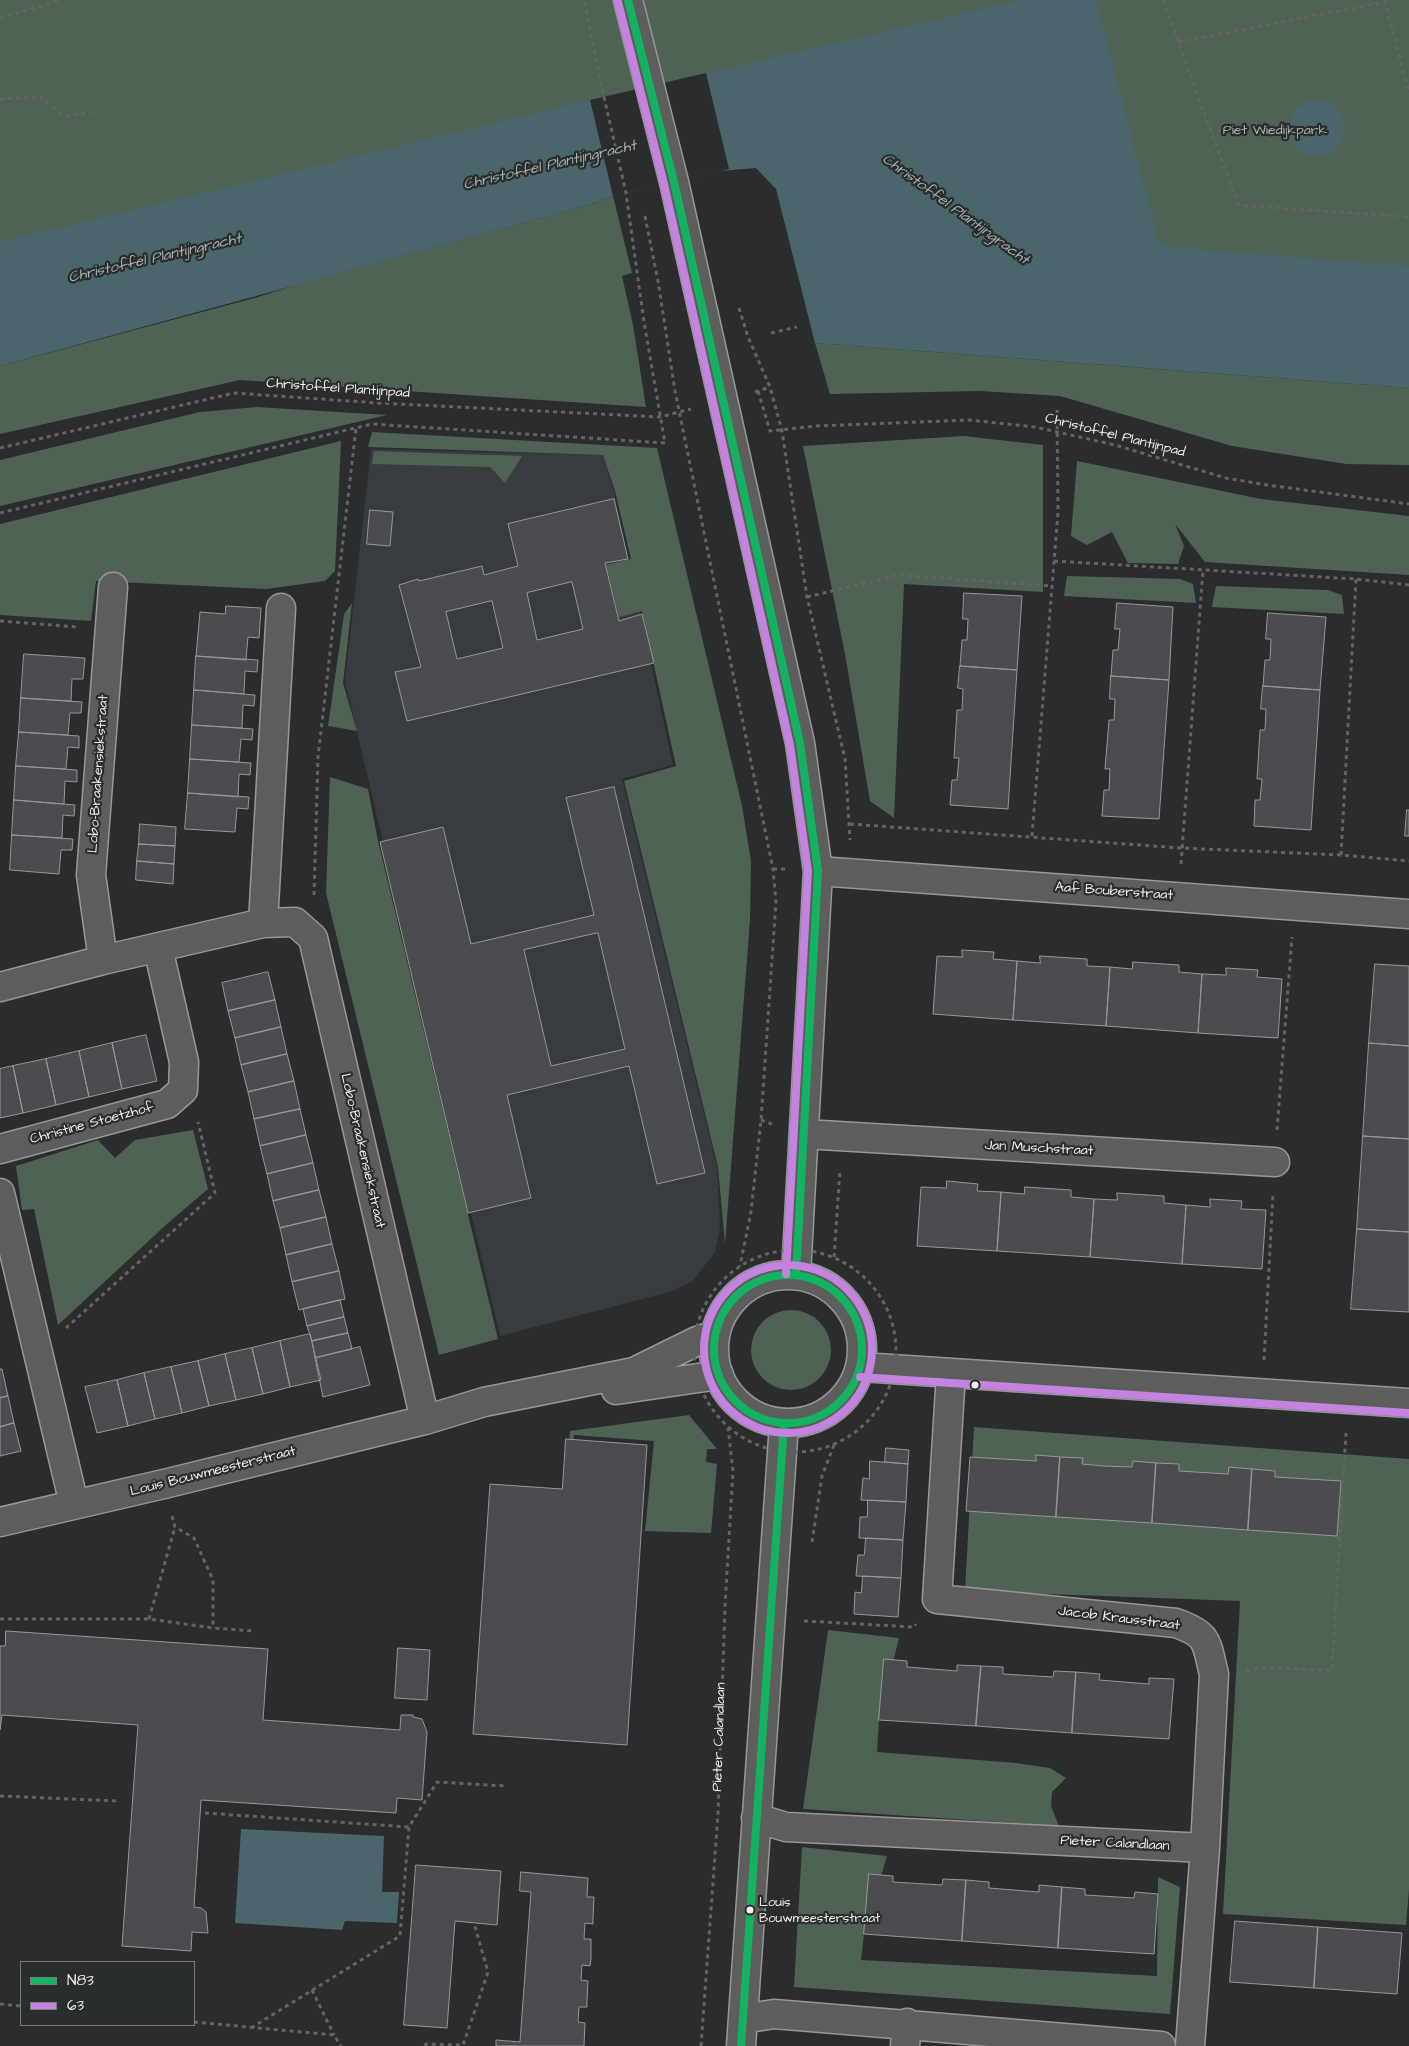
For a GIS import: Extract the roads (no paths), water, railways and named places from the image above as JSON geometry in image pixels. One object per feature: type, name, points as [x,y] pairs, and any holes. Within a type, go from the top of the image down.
[{"type":"street","points":[[628,0],[674,182],[800,743],[818,871],[796,1275]]},
{"type":"street","name":"Lobo-Braakensiekstraat","points":[[103,960],[92,875],[113,587]]},
{"type":"street","points":[[0,987],[103,960],[263,923],[282,608]]},
{"type":"street","name":"Aaf Bouberstraat","points":[[818,871],[1409,914]]},
{"type":"street","name":"Lobo-Braakensiekstraat","points":[[263,923],[295,922],[313,938],[425,1420]]},
{"type":"street","name":"Christine Stoetzhof","points":[[0,1149],[167,1104],[183,1090],[184,1062],[158,948]]},
{"type":"street","name":"Jan Muschstraat","points":[[804,1134],[1275,1162]]},
{"type":"street","points":[[0,1193],[74,1504]]},
{"type":"street","points":[[796,1275],[816,1281],[834,1291],[849,1306],[859,1326],[862,1346],[861,1367],[850,1390],[833,1409],[810,1421],[784,1424],[757,1417],[733,1399],[708,1376],[714,1355],[706,1338],[726,1309],[744,1290],[769,1278],[796,1275]]},
{"type":"street","name":"Louis Bouwmeesterstraat","points":[[0,1522],[425,1420],[484,1402],[634,1372],[706,1338]]},
{"type":"street","points":[[861,1367],[1409,1403]]},
{"type":"street","name":"Jacob Krausstraat","points":[[951,1374],[937,1599],[1176,1623],[1192,1628],[1205,1640],[1210,1652],[1214,1678],[1205,1848],[1190,2046]]},
{"type":"street","name":"Louis Bouwmeesterstraat","points":[[425,1420],[481,1416],[637,1386],[708,1376]]},
{"type":"street","points":[[741,2046],[756,1818],[784,1452],[784,1424]]},
{"type":"street","name":"Pieter Calandlaan","points":[[756,1818],[786,1827],[1205,1848]]},
{"type":"street","points":[[743,2019],[774,2014],[906,2035],[1161,2046]]},
{"type":"water","name":"Christoffel Plantijngracht","points":[[1021,0],[1096,0],[1158,240],[1167,247],[1409,266],[1409,388],[815,343],[776,189],[756,168],[720,171],[613,196],[589,205],[0,366],[0,242],[590,100]]},
{"type":"water","points":[[1317,100],[1328,102],[1337,108],[1343,117],[1345,128],[1343,139],[1337,148],[1328,154],[1317,156],[1306,154],[1297,148],[1291,139],[1289,128],[1291,117],[1297,108],[1306,102]]},
{"type":"water","points":[[241,1829],[384,1836],[382,1892],[399,1892],[397,1923],[345,1921],[342,1930],[235,1923]]},
{"type":"place","name":"Louis Bouwmeesterstraat","points":[[750,1910]]},
{"type":"park label","name":"Piet Wiedijkpark","points":[[1275,131]]}]
